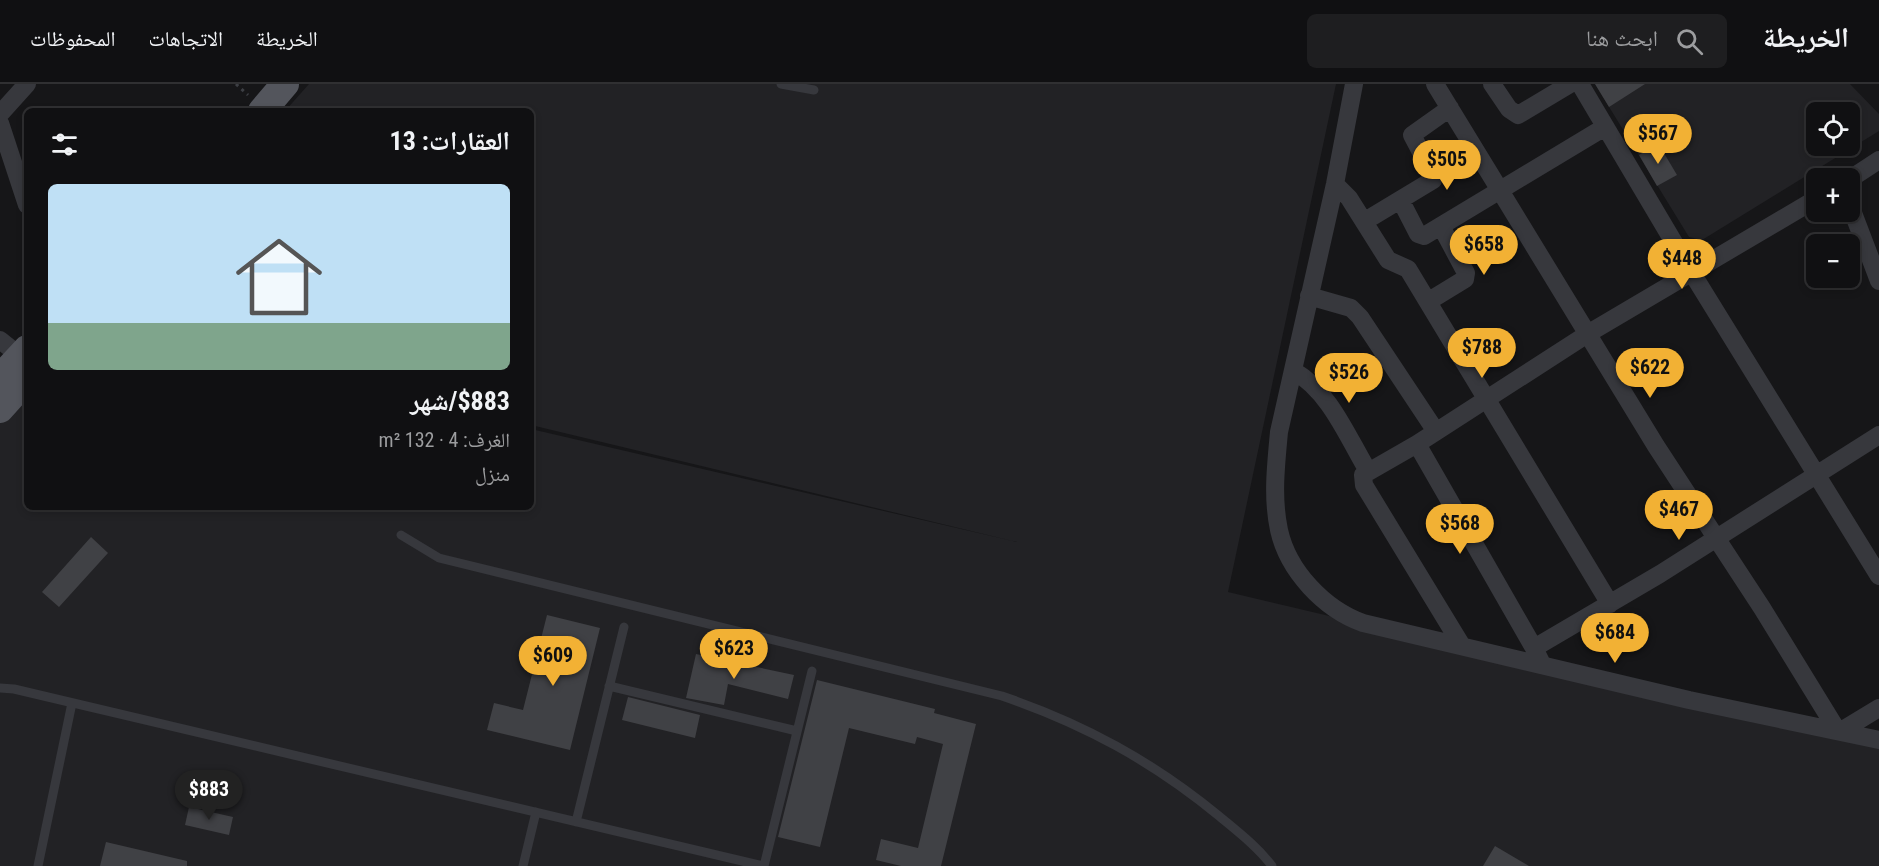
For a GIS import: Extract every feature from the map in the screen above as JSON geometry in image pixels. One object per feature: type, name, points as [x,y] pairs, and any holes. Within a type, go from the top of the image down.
[{"type":"main road","points":[[250,98],[285,84]]},
{"type":"main road","points":[[0,378],[19,356]]},
{"type":"main road","points":[[0,410],[19,356]]},
{"type":"street","points":[[0,114],[27,84]]},
{"type":"street","points":[[1354,84],[1335,184],[1279,432],[1275,467],[1275,500],[1279,532],[1290,556],[1323,601],[1343,616],[1462,646],[1538,656],[1689,700],[1879,740]]},
{"type":"street","points":[[1435,84],[1715,539],[1762,608],[1839,731]]},
{"type":"street","points":[[1492,84],[1509,109],[1518,115],[1570,84]]},
{"type":"street","points":[[1580,84],[1692,273],[1879,576]]},
{"type":"street","points":[[1365,221],[1433,180],[1432,173],[1412,135],[1449,108]]},
{"type":"street","points":[[0,123],[24,196]]},
{"type":"street","points":[[1401,201],[1420,237],[1502,191],[1605,127]]},
{"type":"street","points":[[1860,172],[1879,160]]},
{"type":"street","points":[[1335,184],[1349,198],[1388,260],[1408,269],[1429,301],[1610,604]]},
{"type":"street","points":[[1462,646],[1364,485],[1362,478],[1368,471],[1417,444],[1435,430],[1589,333],[1806,205]]},
{"type":"street","points":[[1857,222],[1879,280]]},
{"type":"street","points":[[1429,301],[1465,279],[1466,273],[1441,226]]},
{"type":"street","points":[[1309,296],[1351,308],[1360,317],[1435,430]]},
{"type":"street","points":[[1294,371],[1308,379],[1320,392],[1368,471]]},
{"type":"street","points":[[1538,656],[1610,604],[1817,477],[1879,435]]},
{"type":"street","points":[[1417,444],[1538,656]]},
{"type":"street","points":[[1839,731],[1879,708]]},
{"type":"lane","points":[[781,84],[813,90]]},
{"type":"lane","points":[[401,535],[439,558],[1002,696],[1040,709],[1094,732],[1187,790],[1232,826],[1272,866]]},
{"type":"lane","points":[[576,822],[624,627]]},
{"type":"lane","points":[[0,688],[763,866],[812,671]]},
{"type":"lane","points":[[609,686],[797,731]]},
{"type":"lane","points":[[38,866],[72,703]]},
{"type":"lane","points":[[523,866],[536,812]]},
{"type":"shaded area","points":[[309,84],[1336,84],[1228,592],[1879,746],[1879,866],[0,866],[0,422],[24,393],[24,510],[534,510],[534,430],[1017,542],[534,426],[534,108],[288,108]]},
{"type":"shaded area","points":[[1595,84],[1850,84],[1879,114],[1879,131],[1860,143],[1860,102],[1806,102],[1806,156],[1838,156],[1819,168],[1806,168],[1806,176],[1702,240],[1689,237]]},
{"type":"building","points":[[1595,84],[1645,84],[1609,107]]},
{"type":"building","points":[[1658,143],[1677,175],[1657,186],[1639,155]]},
{"type":"building","points":[[91,537],[108,553],[59,607],[42,592]]},
{"type":"building","points":[[547,615],[600,628],[570,750],[487,730],[494,703],[523,710]]},
{"type":"building","points":[[696,654],[794,675],[788,699],[728,684],[724,705],[686,698]]},
{"type":"building","points":[[817,680],[935,709],[934,713],[976,724],[941,866],[901,866],[876,860],[881,839],[918,848],[943,744],[917,737],[915,744],[849,728],[820,847],[778,837]]},
{"type":"building","points":[[628,697],[700,715],[695,738],[622,720]]},
{"type":"building","points":[[189,807],[233,817],[229,835],[185,825]]},
{"type":"building","points":[[106,842],[187,861],[187,866],[100,866]]},
{"type":"building","points":[[1495,846],[1529,866],[1483,866]]}]
